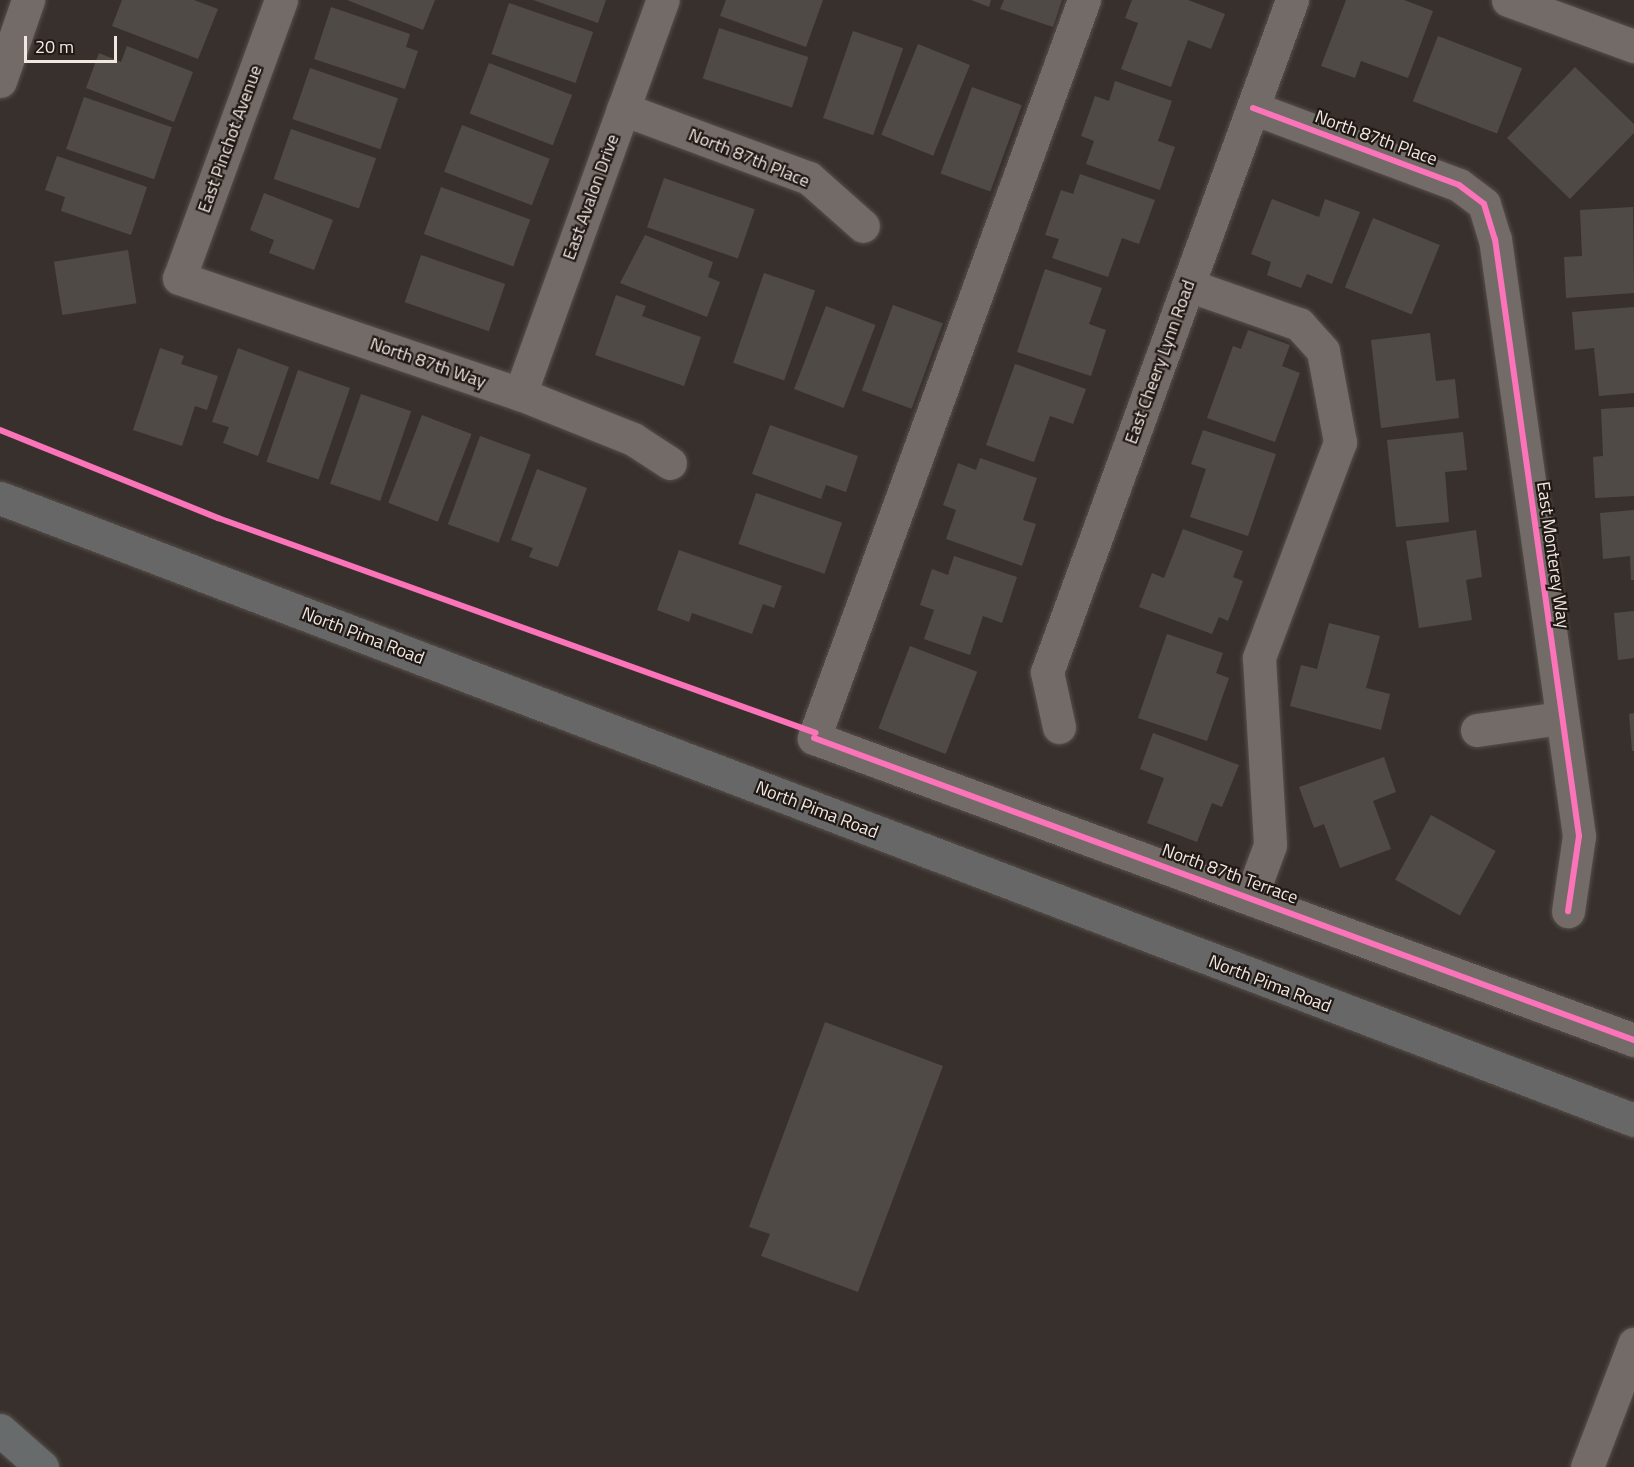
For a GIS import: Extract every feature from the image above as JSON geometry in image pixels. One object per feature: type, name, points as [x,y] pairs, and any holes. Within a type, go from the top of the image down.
[{"type":"highway","points":[[0,1430],[42,1467]]},
{"type":"main road","name":"North Pima Road","points":[[0,498],[1634,1120]]},
{"type":"street","points":[[0,81],[28,0]]},
{"type":"street","name":"East Pinchot Avenue","points":[[179,278],[281,0]]},
{"type":"street","name":"East Avalon Drive","points":[[520,394],[663,0]]},
{"type":"street","name":"North 87th Terrace","points":[[1084,0],[814,738],[1251,897],[1634,1040]]},
{"type":"street","name":"East Cheery Lynn Road","points":[[1059,727],[1047,672],[1292,0]]},
{"type":"street","points":[[1508,0],[1634,46]]},
{"type":"street","name":"North 87th Place","points":[[1253,108],[1459,185],[1484,204]]},
{"type":"street","name":"North 87th Place","points":[[623,109],[809,178],[863,226]]},
{"type":"street","name":"East Monterey Way","points":[[1484,204],[1495,239],[1560,718],[1579,836],[1568,911]]},
{"type":"street","name":"North 87th Way","points":[[179,278],[520,394],[633,439],[670,463]]},
{"type":"street","points":[[1188,285],[1299,324],[1323,351],[1340,442],[1259,658],[1270,845],[1251,897]]},
{"type":"street","points":[[1477,730],[1560,718]]},
{"type":"street","points":[[1587,1467],[1634,1344]]},
{"type":"building","points":[[122,0],[194,0],[218,9],[198,59],[112,26]]},
{"type":"building","points":[[347,0],[435,0],[423,30]]},
{"type":"building","points":[[533,0],[606,0],[598,23]]},
{"type":"building","points":[[726,0],[823,0],[806,47],[720,16]]},
{"type":"building","points":[[971,0],[991,0],[989,7]]},
{"type":"building","points":[[1004,0],[1062,0],[1053,27],[1000,9]]},
{"type":"building","points":[[1132,0],[1188,0],[1225,14],[1211,49],[1188,40],[1171,87],[1121,69],[1138,23],[1125,18]]},
{"type":"building","points":[[1346,0],[1404,0],[1433,11],[1408,78],[1361,61],[1355,78],[1321,66]]},
{"type":"building","points":[[509,3],[593,32],[576,83],[491,54]]},
{"type":"building","points":[[331,7],[410,34],[406,47],[418,51],[405,89],[314,59]]},
{"type":"building","points":[[719,28],[808,57],[792,107],[703,78]]},
{"type":"building","points":[[853,31],[903,48],[873,135],[823,118]]},
{"type":"building","points":[[1438,36],[1522,68],[1497,134],[1413,101]]},
{"type":"building","points":[[918,44],[970,65],[933,156],[881,135]]},
{"type":"building","points":[[127,46],[193,72],[174,122],[86,88],[99,53],[121,62]]},
{"type":"building","points":[[489,63],[572,95],[553,145],[470,113]]},
{"type":"building","points":[[1575,67],[1634,124],[1634,133],[1570,199],[1507,138]]},
{"type":"building","points":[[310,68],[398,98],[380,149],[292,119]]},
{"type":"building","points":[[1115,81],[1172,101],[1158,141],[1175,147],[1160,190],[1086,164],[1094,141],[1081,136],[1095,96],[1109,101]]},
{"type":"building","points":[[972,87],[1022,105],[990,192],[941,173]]},
{"type":"building","points":[[84,97],[172,127],[154,179],[66,149]]},
{"type":"building","points":[[462,125],[550,159],[532,205],[444,172]]},
{"type":"building","points":[[291,129],[376,158],[359,208],[274,179]]},
{"type":"building","points":[[57,156],[147,187],[131,235],[61,211],[65,197],[45,190]]},
{"type":"building","points":[[1080,174],[1155,200],[1139,244],[1122,238],[1108,277],[1052,258],[1059,239],[1045,235],[1061,190],[1073,194]]},
{"type":"building","points":[[664,178],[755,209],[738,258],[647,227]]},
{"type":"building","points":[[441,187],[530,219],[513,266],[424,234]]},
{"type":"building","points":[[264,193],[333,220],[314,270],[269,253],[274,240],[250,230]]},
{"type":"building","points":[[1272,199],[1319,217],[1325,199],[1360,212],[1332,284],[1307,274],[1301,288],[1267,275],[1271,262],[1251,254]]},
{"type":"building","points":[[1633,207],[1634,293],[1566,298],[1564,257],[1582,256],[1580,210]]},
{"type":"building","points":[[1373,218],[1440,245],[1412,315],[1345,288]]},
{"type":"building","points":[[645,235],[713,262],[708,277],[720,282],[707,317],[620,283]]},
{"type":"building","points":[[128,250],[136,303],[62,315],[54,262]]},
{"type":"building","points":[[421,255],[505,284],[489,331],[405,302]]},
{"type":"building","points":[[1045,269],[1102,288],[1089,324],[1106,330],[1091,376],[1017,352]]},
{"type":"building","points":[[764,273],[815,291],[784,380],[733,363]]},
{"type":"building","points":[[616,295],[646,306],[642,316],[701,337],[684,386],[595,355]]},
{"type":"building","points":[[893,305],[943,323],[912,409],[862,391]]},
{"type":"building","points":[[826,306],[875,325],[844,408],[794,389]]},
{"type":"building","points":[[1634,307],[1634,393],[1599,396],[1594,348],[1575,350],[1572,312]]},
{"type":"building","points":[[1248,330],[1290,345],[1282,366],[1300,373],[1275,442],[1207,418],[1233,346],[1241,349]]},
{"type":"building","points":[[1430,333],[1436,381],[1455,379],[1459,418],[1381,428],[1371,340]]},
{"type":"building","points":[[160,348],[184,356],[181,364],[218,376],[207,410],[195,406],[182,446],[133,430]]},
{"type":"building","points":[[238,348],[289,367],[258,456],[223,443],[229,427],[212,422]]},
{"type":"building","points":[[1015,364],[1086,389],[1073,424],[1050,416],[1034,462],[986,445]]},
{"type":"building","points":[[298,370],[350,388],[318,480],[266,462]]},
{"type":"building","points":[[361,394],[411,411],[380,501],[330,484]]},
{"type":"building","points":[[1634,407],[1634,496],[1595,498],[1593,457],[1603,456],[1601,409]]},
{"type":"building","points":[[422,415],[471,434],[438,522],[388,503]]},
{"type":"building","points":[[770,425],[858,456],[846,492],[826,485],[821,499],[752,474]]},
{"type":"building","points":[[1203,430],[1276,454],[1248,536],[1190,517],[1206,469],[1191,464]]},
{"type":"building","points":[[1463,432],[1467,470],[1445,472],[1449,522],[1396,527],[1387,440]]},
{"type":"building","points":[[480,436],[531,454],[499,543],[448,524]]},
{"type":"building","points":[[980,458],[1037,478],[1023,520],[1036,524],[1022,566],[946,539],[956,510],[943,505],[958,463],[976,470]]},
{"type":"building","points":[[537,469],[587,488],[558,567],[529,557],[533,548],[511,540]]},
{"type":"building","points":[[756,493],[842,523],[824,574],[738,544]]},
{"type":"building","points":[[1634,510],[1634,580],[1631,580],[1630,556],[1603,559],[1600,513]]},
{"type":"building","points":[[1183,529],[1243,551],[1233,577],[1243,581],[1228,621],[1219,617],[1212,634],[1139,607],[1152,573],[1164,578]]},
{"type":"building","points":[[1476,530],[1482,577],[1466,580],[1472,620],[1419,628],[1406,541]]},
{"type":"building","points":[[679,550],[782,586],[774,608],[763,604],[752,634],[692,613],[689,622],[657,610]]},
{"type":"building","points":[[954,556],[1017,577],[1002,623],[983,616],[970,655],[924,639],[934,610],[920,605],[932,569],[948,575]]},
{"type":"building","points":[[1634,611],[1634,658],[1618,660],[1614,613]]},
{"type":"building","points":[[1329,623],[1380,636],[1366,688],[1390,694],[1381,730],[1290,706],[1301,665],[1317,669]]},
{"type":"building","points":[[1167,634],[1223,653],[1216,673],[1229,678],[1207,741],[1138,718]]},
{"type":"building","points":[[910,646],[977,672],[946,754],[878,728]]},
{"type":"building","points":[[1634,713],[1634,751],[1632,751],[1629,714]]},
{"type":"building","points":[[1153,733],[1239,765],[1222,807],[1212,803],[1197,842],[1147,823],[1164,778],[1140,769]]},
{"type":"building","points":[[1384,757],[1396,792],[1373,801],[1391,849],[1340,868],[1324,824],[1314,828],[1299,787]]},
{"type":"building","points":[[1431,815],[1496,851],[1460,916],[1395,880]]},
{"type":"building","points":[[825,1022],[943,1066],[858,1292],[761,1256],[770,1234],[749,1227]]},
{"type":"cycle path","points":[[1253,108],[1459,185],[1484,204],[1495,239],[1579,836],[1568,911]]},
{"type":"cycle path","points":[[0,430],[218,518],[816,733]]},
{"type":"cycle path","points":[[814,738],[1634,1040]]}]
